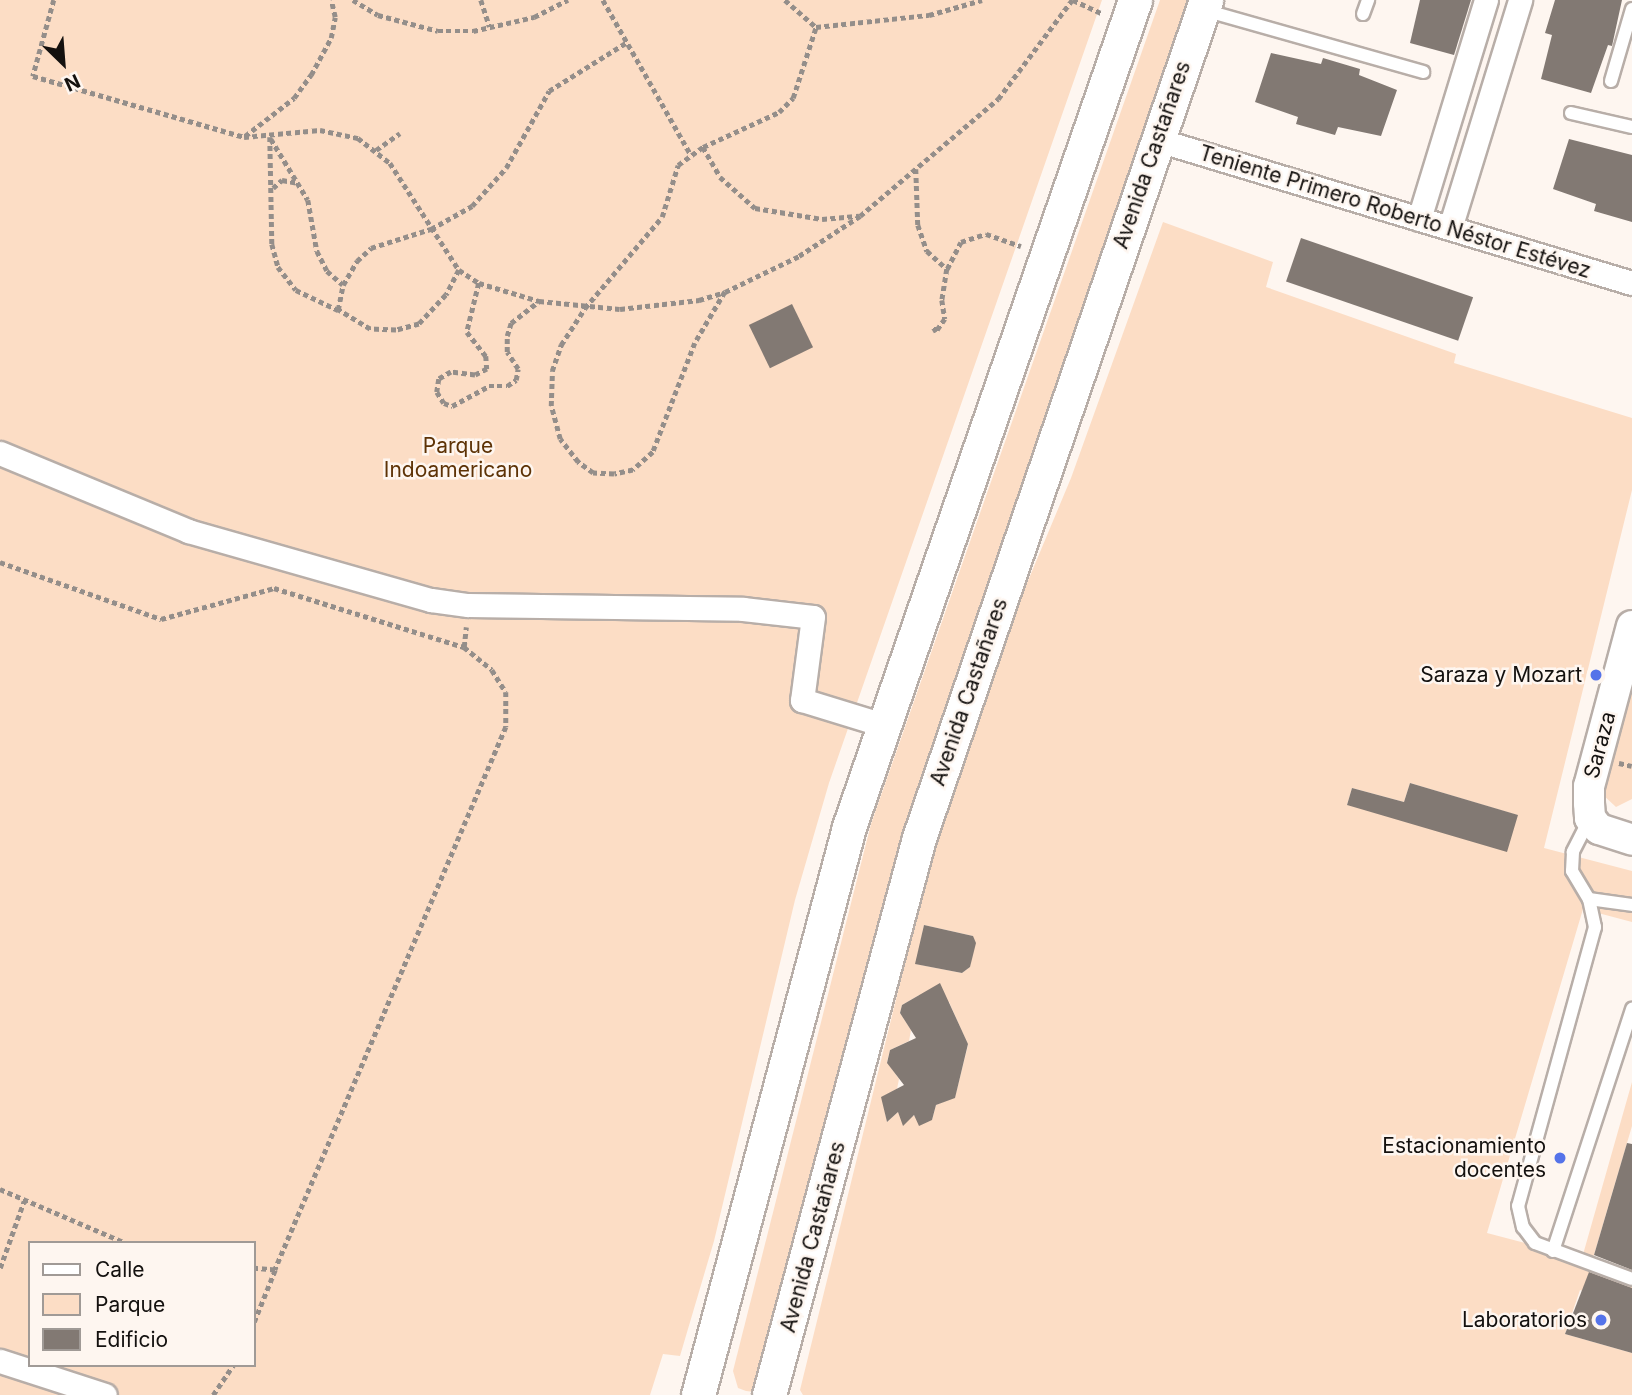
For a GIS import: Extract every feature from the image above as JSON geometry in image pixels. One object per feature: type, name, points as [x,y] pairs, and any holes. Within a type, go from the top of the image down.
[{"type":"main road","points":[[698,1395],[849,827],[1044,253],[1135,0]]},
{"type":"main road","name":"Avenida Castañares","points":[[769,1395],[919,838],[1205,5]]},
{"type":"street","points":[[1419,219],[1486,0]]},
{"type":"street","points":[[1450,228],[1520,0]]},
{"type":"street","name":"Teniente Primero Roberto Néstor Estévez","points":[[1157,140],[1632,283]]},
{"type":"street","points":[[0,453],[188,531],[431,600],[468,606],[743,609],[813,617],[802,700],[884,725]]},
{"type":"street","name":"Saraza","points":[[1590,818],[1589,786],[1632,626]]},
{"type":"street","points":[[1590,818],[1599,829],[1632,840]]},
{"type":"street","points":[[0,1361],[106,1395]]},
{"type":"lane","points":[[1363,14],[1368,0]]},
{"type":"lane","points":[[1205,5],[1423,72]]},
{"type":"lane","points":[[1611,80],[1632,9]]},
{"type":"lane","points":[[1571,113],[1632,127]]},
{"type":"lane","points":[[1590,818],[1573,852],[1572,871],[1589,899],[1595,927],[1518,1206],[1522,1227],[1535,1243],[1632,1279]]},
{"type":"lane","points":[[1589,899],[1632,905]]},
{"type":"lane","points":[[1553,1251],[1632,1009]]},
{"type":"path","points":[[54,0],[33,76],[244,137],[340,131],[376,150],[390,163],[459,270],[479,283],[538,302],[585,308],[658,306],[725,292],[800,256],[860,216],[998,99],[1072,0]]},
{"type":"path","points":[[244,137],[294,98],[311,75],[331,38],[335,17],[331,0]]},
{"type":"path","points":[[353,0],[378,15],[438,31],[490,27],[534,16],[568,0]]},
{"type":"path","points":[[481,0],[490,27]]},
{"type":"path","points":[[603,0],[691,155]]},
{"type":"path","points":[[785,0],[816,27],[929,15],[982,0]]},
{"type":"path","points":[[725,292],[695,343],[653,452],[633,470],[614,474],[593,473],[578,462],[560,439],[551,406],[552,371],[561,345],[585,308],[645,243],[662,217],[678,165],[703,147],[779,112],[793,99],[816,27]]},
{"type":"path","points":[[338,310],[343,285],[357,261],[371,248],[431,229],[472,206],[506,168],[549,91],[627,42]]},
{"type":"path","points":[[376,150],[400,133]]},
{"type":"path","points":[[270,137],[308,200],[317,251],[327,271],[343,285]]},
{"type":"path","points":[[270,137],[272,244],[278,267],[296,290],[370,329],[396,331],[419,324],[446,295],[459,270]]},
{"type":"path","points":[[703,147],[720,177],[755,208],[822,219],[860,216]]},
{"type":"path","points":[[916,168],[918,225],[927,251],[947,268]]},
{"type":"path","points":[[273,188],[282,180],[300,183]]},
{"type":"path","points":[[933,327],[936,332],[945,319],[942,300],[947,268],[961,242],[986,234],[1044,253]]},
{"type":"path","points":[[479,283],[467,331],[486,356],[487,369],[475,375],[451,372],[439,379],[437,392],[444,403],[452,406],[489,386],[507,386],[516,380],[518,369],[507,352],[507,336],[511,323],[538,302]]},
{"type":"path","points":[[0,562],[161,619],[274,588],[464,646],[492,670],[506,692],[506,727],[256,1317]]},
{"type":"path","points":[[0,1189],[121,1241]]},
{"type":"path","points":[[0,1268],[24,1201]]},
{"type":"path","points":[[256,1268],[275,1270]]},
{"type":"path","points":[[213,1395],[232,1367]]},
{"type":"green space","name":"Parque Indoamericano","points":[[0,0],[1102,0],[829,783],[795,900],[714,1241],[680,1356],[663,1354],[650,1395],[0,1395]]},
{"type":"green space","points":[[1160,0],[1198,0],[755,1392],[746,1391],[738,1388],[733,1371],[871,824]]},
{"type":"green space","points":[[1163,222],[1273,262],[1266,287],[1456,354],[1454,363],[1632,418],[1632,490],[1544,848],[1632,871],[1632,922],[1583,909],[1487,1233],[1582,1258],[1632,1082],[1632,1126],[1593,1258],[1632,1270],[1632,1305],[1580,1290],[1565,1334],[1632,1353],[1632,1395],[803,1395],[800,1390],[918,910],[981,693],[1071,478]],"holes":[[[1410,783],[1517,815],[1347,805],[1352,788],[1404,802]],[[924,925],[973,936],[970,967],[962,973],[916,964]],[[919,995],[926,1005],[938,1008],[949,1002],[968,1045],[955,1097],[936,1105],[932,1120],[898,1112],[887,1122],[882,1097],[897,1089],[899,1079],[887,1062],[890,1050],[909,1041],[911,1030],[900,1013],[902,1005]]]},
{"type":"green space","points":[[1632,667],[1632,799],[1616,807],[1602,794]]},
{"type":"building","points":[[1420,0],[1471,0],[1454,55],[1410,43]]},
{"type":"building","points":[[1555,0],[1622,0],[1612,46],[1608,45],[1591,93],[1541,79],[1552,35],[1545,33]]},
{"type":"building","points":[[1271,53],[1321,64],[1323,58],[1360,69],[1359,75],[1397,90],[1381,136],[1338,127],[1335,135],[1296,124],[1298,117],[1255,102]]},
{"type":"building","points":[[1569,139],[1632,155],[1632,222],[1594,211],[1596,204],[1553,189]]},
{"type":"building","points":[[1301,238],[1473,297],[1458,341],[1286,281]]},
{"type":"building","points":[[792,304],[813,347],[770,368],[749,325]]},
{"type":"building","points":[[1410,783],[1518,815],[1507,852],[1347,805],[1352,788],[1404,802]]},
{"type":"building","points":[[924,925],[973,936],[976,943],[970,967],[962,973],[915,964]]},
{"type":"building","points":[[940,983],[968,1044],[955,1098],[936,1105],[932,1120],[919,1126],[914,1115],[903,1126],[898,1112],[887,1122],[881,1097],[904,1085],[887,1063],[890,1050],[916,1038],[900,1013],[902,1005]]},
{"type":"building","points":[[1627,1143],[1632,1144],[1632,1270],[1594,1255]]},
{"type":"building","name":"Laboratorios","points":[[1589,1272],[1632,1288],[1632,1353],[1565,1334]]},
{"type":"place","name":"Saraza y Mozart","points":[[1596,675]]},
{"type":"place","name":"Estacionamiento docentes","points":[[1560,1158]]},
{"type":"place","name":"Laboratorios","points":[[1601,1320]]}]
